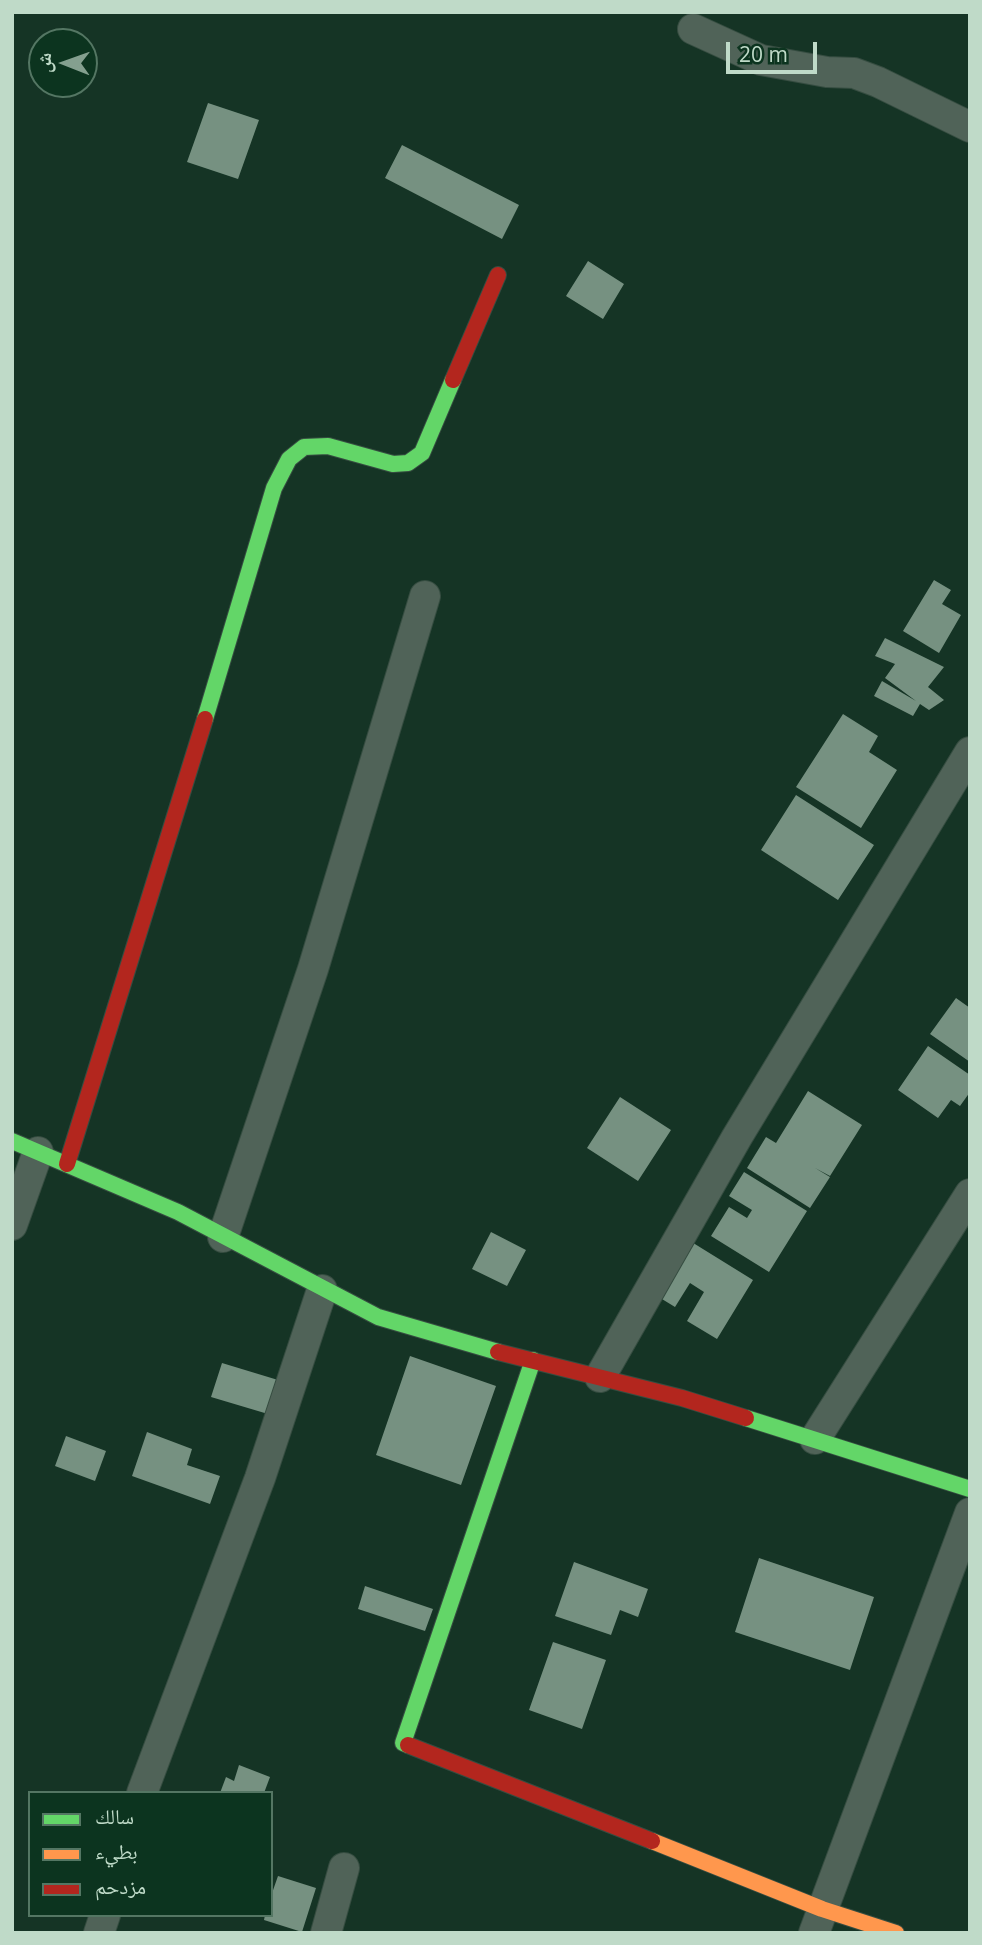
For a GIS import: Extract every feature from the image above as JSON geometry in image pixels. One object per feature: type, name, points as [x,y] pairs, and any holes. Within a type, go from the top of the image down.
[{"type":"street","points":[[693,29],[761,60],[866,78],[970,127]]},
{"type":"street","points":[[67,1164],[139,937],[274,488],[289,459],[304,447],[328,446],[393,464],[408,463],[422,453],[498,275]]},
{"type":"street","points":[[223,1237],[313,969],[425,596]]},
{"type":"street","points":[[600,1377],[737,1137],[970,752]]},
{"type":"street","points":[[12,1225],[25,1146],[178,1212],[322,1290],[378,1317],[439,1337],[600,1377],[815,1439],[970,1489]]},
{"type":"street","points":[[815,1439],[970,1194]]},
{"type":"street","points":[[143,1791],[260,1478],[322,1290]]},
{"type":"street","points":[[533,1360],[403,1743],[818,1921],[896,1933]]},
{"type":"street","points":[[818,1921],[970,1513]]},
{"type":"street","points":[[326,1933],[344,1868]]},
{"type":"building","points":[[208,103],[259,120],[238,179],[187,162]]},
{"type":"building","points":[[402,145],[519,205],[502,239],[385,178]]},
{"type":"building","points":[[588,261],[624,284],[603,319],[566,296]]},
{"type":"building","points":[[934,580],[951,590],[942,604],[961,615],[939,653],[903,631]]},
{"type":"building","points":[[885,638],[944,667],[928,687],[944,700],[929,710],[920,704],[913,716],[874,696],[882,681],[916,701],[885,678],[895,664],[875,656]]},
{"type":"building","points":[[843,714],[878,736],[869,752],[897,770],[861,828],[796,787]]},
{"type":"building","points":[[796,795],[874,845],[838,900],[761,850]]},
{"type":"building","points":[[956,998],[970,1008],[970,1062],[930,1034]]},
{"type":"building","points":[[928,1046],[970,1075],[970,1092],[960,1106],[951,1100],[938,1118],[898,1090]]},
{"type":"building","points":[[808,1091],[862,1125],[830,1176],[815,1168],[830,1177],[810,1208],[747,1168],[766,1137],[776,1143]]},
{"type":"building","points":[[620,1097],[671,1130],[638,1181],[587,1148]]},
{"type":"building","points":[[744,1172],[807,1211],[769,1272],[711,1236],[729,1207],[747,1218],[752,1210],[729,1196]]},
{"type":"building","points":[[491,1232],[526,1250],[507,1286],[472,1269]]},
{"type":"building","points":[[690,1241],[753,1280],[717,1339],[687,1321],[704,1292],[690,1283],[675,1307],[657,1296]]},
{"type":"building","points":[[410,1356],[496,1386],[461,1485],[376,1455]]},
{"type":"building","points":[[222,1363],[278,1380],[268,1414],[211,1397]]},
{"type":"building","points":[[147,1432],[192,1449],[187,1465],[220,1476],[210,1504],[132,1476]]},
{"type":"building","points":[[66,1436],[106,1451],[95,1481],[55,1466]]},
{"type":"building","points":[[759,1558],[874,1597],[850,1670],[735,1632]]},
{"type":"building","points":[[574,1562],[648,1589],[638,1617],[620,1610],[611,1635],[555,1616]]},
{"type":"building","points":[[365,1586],[433,1609],[425,1631],[358,1609]]},
{"type":"building","points":[[553,1642],[606,1660],[582,1729],[529,1710]]},
{"type":"building","points":[[239,1765],[270,1777],[265,1791],[221,1791],[226,1777],[234,1781]]},
{"type":"building","points":[[278,1876],[316,1888],[302,1932],[264,1920],[265,1917],[273,1917],[273,1890]]},
{"type":"traffic: fast","points":[[205,719],[274,488],[289,459],[304,447],[328,446],[393,464],[408,463],[422,453],[453,380]]},
{"type":"traffic: fast","points":[[12,1141],[178,1212],[378,1317],[498,1352]]},
{"type":"traffic: fast","points":[[408,1745],[403,1743],[533,1360]]},
{"type":"traffic: fast","points":[[746,1418],[970,1489]]},
{"type":"traffic: slow","points":[[652,1841],[822,1909],[896,1933]]},
{"type":"traffic: jam","points":[[453,380],[498,275]]},
{"type":"traffic: jam","points":[[67,1164],[205,719]]},
{"type":"traffic: jam","points":[[498,1352],[682,1398],[746,1418]]},
{"type":"traffic: jam","points":[[408,1745],[652,1841]]}]
